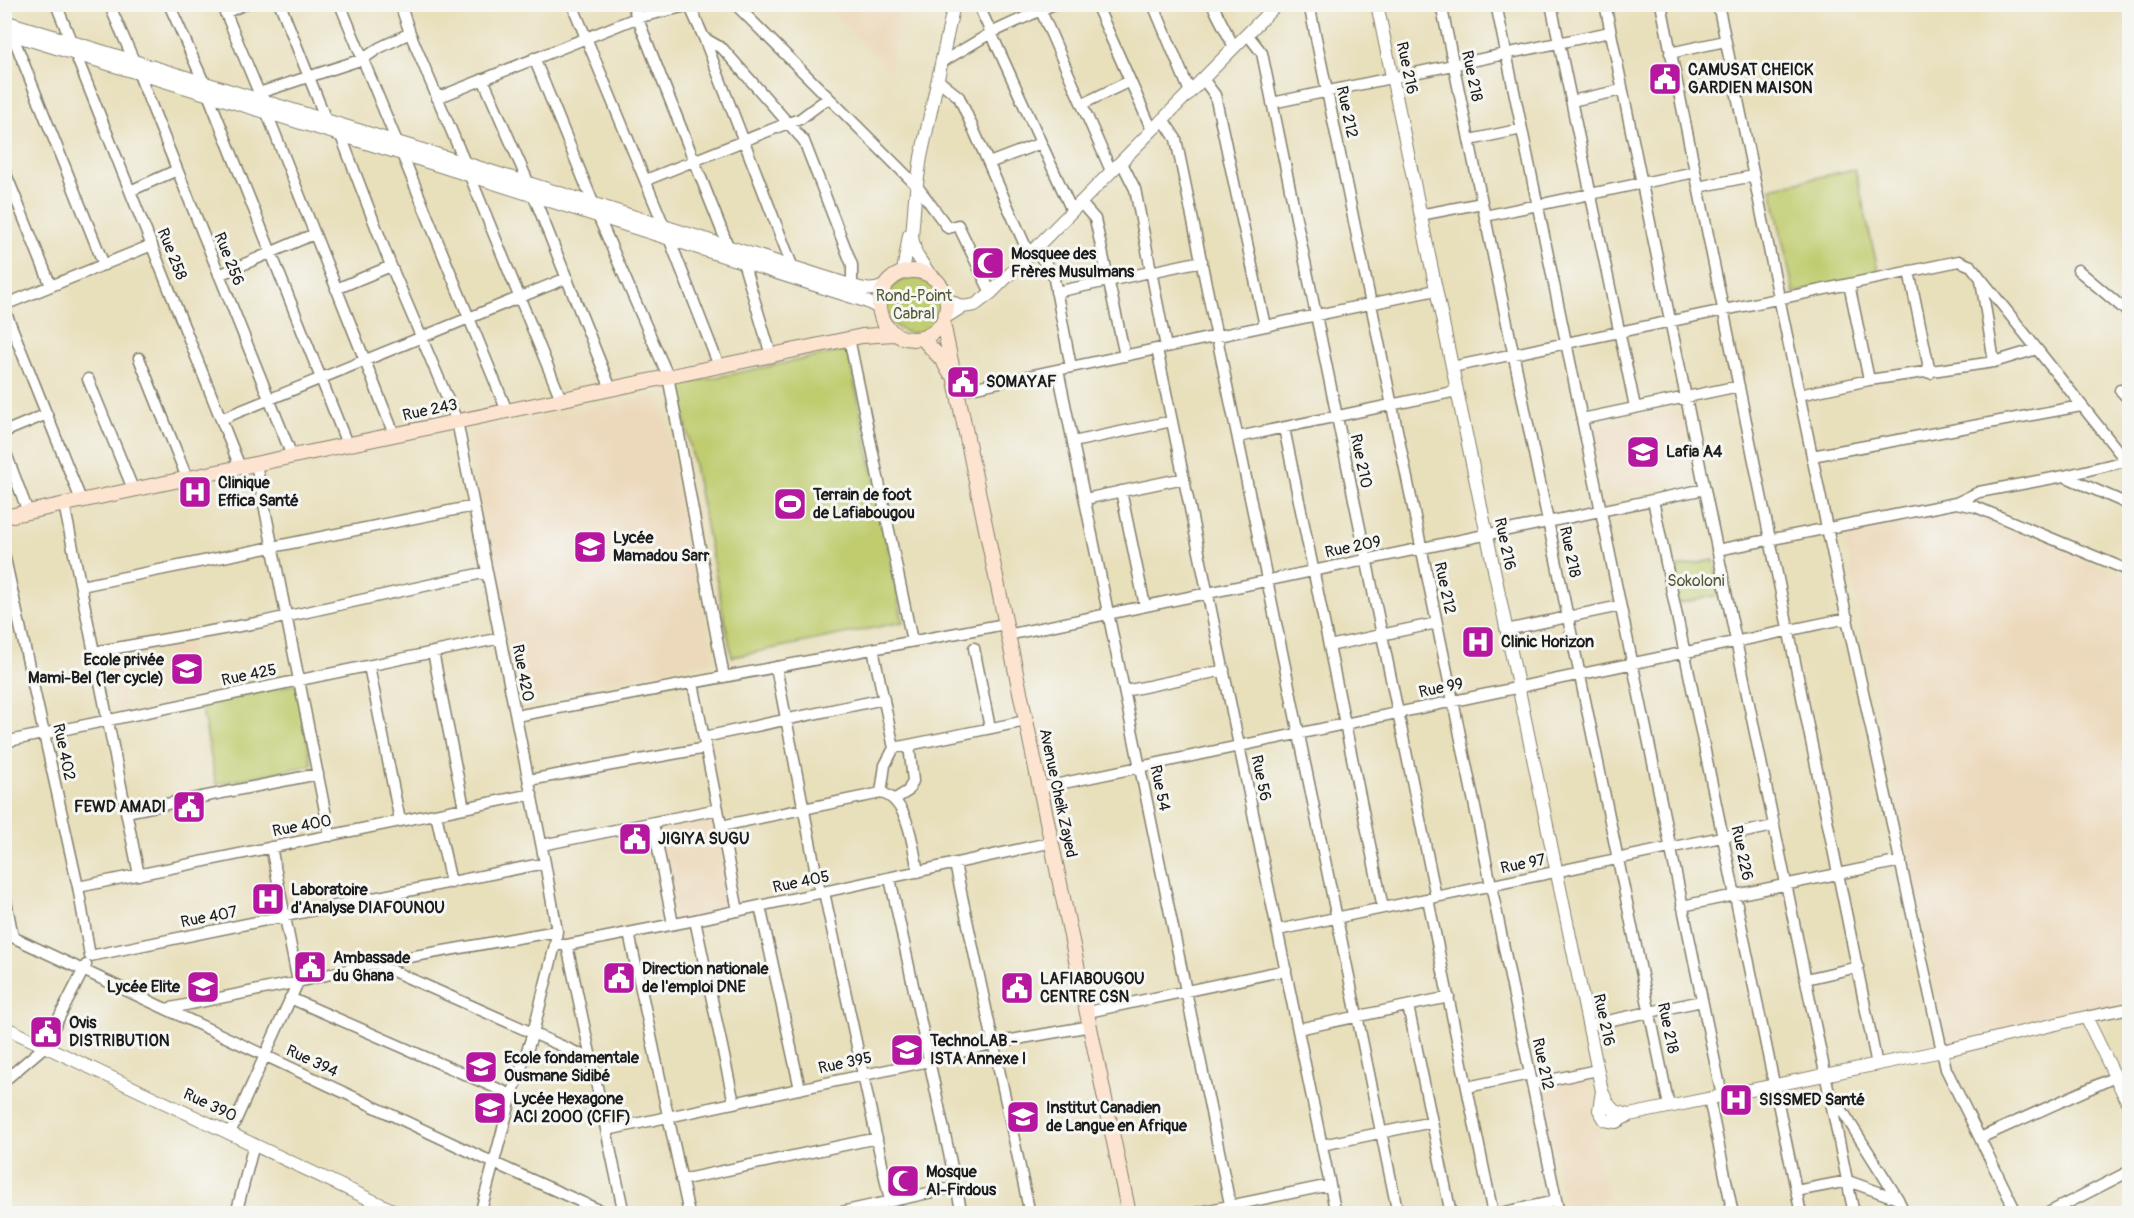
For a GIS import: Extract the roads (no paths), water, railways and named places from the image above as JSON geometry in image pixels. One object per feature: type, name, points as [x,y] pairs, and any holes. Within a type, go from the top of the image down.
[{"type":"main road","points":[[916,271],[930,275],[944,289],[947,299],[944,320],[934,333],[923,339],[913,340],[894,334],[882,321],[879,310],[881,293],[885,286],[892,278],[903,272],[916,271]]},
{"type":"main road","points":[[856,337],[879,310]]},
{"type":"main road","name":"Avenue Cheik Zayed","points":[[944,320],[955,385],[1130,1214]]},
{"type":"main road","name":"Rue 243","points":[[4,517],[856,337],[894,334]]},
{"type":"main road","name":"Avenue Cheik Zayed","points":[[923,339],[943,361],[955,385]]},
{"type":"street","name":"Rue 258","points":[[56,4],[240,466]]},
{"type":"street","name":"Rue 256","points":[[109,4],[292,456]]},
{"type":"street","points":[[169,4],[206,89],[347,444]]},
{"type":"street","points":[[244,4],[224,9],[394,434]]},
{"type":"street","points":[[280,4],[326,120]]},
{"type":"street","points":[[340,4],[397,142]]},
{"type":"street","points":[[400,4],[465,163]]},
{"type":"street","points":[[572,4],[664,226]]},
{"type":"street","points":[[632,4],[695,161],[727,252]]},
{"type":"street","points":[[735,4],[828,98],[948,228],[958,225],[991,293]]},
{"type":"street","points":[[903,272],[916,192],[954,4]]},
{"type":"street","points":[[978,4],[1041,143],[1076,206],[1095,219],[1125,356]]},
{"type":"street","points":[[942,62],[1039,8],[1054,4]]},
{"type":"street","points":[[1096,4],[1152,130]]},
{"type":"street","points":[[1153,4],[1190,92]]},
{"type":"street","points":[[1212,4],[1234,47]]},
{"type":"street","name":"Rue 212","points":[[1309,4],[1559,1214]]},
{"type":"street","name":"Rue 216","points":[[1377,4],[1602,1091],[1613,1111],[1629,1115],[1669,1106]]},
{"type":"street","name":"Rue 218","points":[[1442,4],[1669,1106]]},
{"type":"street","points":[[1496,4],[1702,1001],[1733,1214]]},
{"type":"street","points":[[1551,4],[1635,407]]},
{"type":"street","points":[[1605,4],[1854,1214]]},
{"type":"street","points":[[1660,4],[1877,1065]]},
{"type":"street","points":[[1718,4],[1827,528],[1946,1069],[2017,1214]]},
{"type":"street","points":[[944,320],[962,307],[975,305],[991,293],[1275,5]]},
{"type":"street","points":[[437,98],[636,18],[687,6],[691,9],[704,38],[793,268]]},
{"type":"street","points":[[1039,8],[1111,171]]},
{"type":"street","points":[[4,21],[73,47],[206,89],[267,113],[470,176],[532,190]]},
{"type":"street","points":[[1272,103],[1610,32]]},
{"type":"street","points":[[8,33],[73,47]]},
{"type":"street","points":[[8,33],[104,265]]},
{"type":"street","points":[[260,96],[309,76],[363,59],[379,48],[410,33]]},
{"type":"street","name":"Rue 210","points":[[1247,34],[1262,53],[1398,713],[1449,997],[1495,1214]]},
{"type":"street","points":[[704,38],[723,49],[804,141],[852,265],[852,291]]},
{"type":"street","points":[[1670,53],[1725,41]]},
{"type":"street","points":[[534,58],[596,211],[668,376],[724,677]]},
{"type":"street","points":[[483,79],[532,190],[611,389]]},
{"type":"street","points":[[1203,79],[1215,95],[1265,326]]},
{"type":"street","points":[[938,80],[959,97],[1032,251],[1053,274],[1071,367]]},
{"type":"street","points":[[1082,104],[1130,81]]},
{"type":"street","points":[[206,89],[260,96],[326,120],[465,163],[532,190],[669,238],[793,268],[852,291],[879,310]]},
{"type":"street","points":[[1571,101],[1622,90]]},
{"type":"street","points":[[646,180],[800,119],[828,98]]},
{"type":"street","points":[[1163,119],[1176,139],[1398,1214]]},
{"type":"street","points":[[1470,140],[1522,129]]},
{"type":"street","name":"Rue 420","points":[[341,136],[391,266],[457,421],[546,863],[557,931],[533,1033],[512,1095],[480,1214]]},
{"type":"street","points":[[989,163],[1041,143]]},
{"type":"street","points":[[402,154],[507,411]]},
{"type":"street","name":"Rue 56","points":[[1121,161],[1135,189],[1151,272],[1173,421],[1184,478],[1336,1214]]},
{"type":"street","points":[[4,169],[51,286]]},
{"type":"street","points":[[130,191],[177,170]]},
{"type":"street","points":[[1485,216],[1695,172]]},
{"type":"street","points":[[470,176],[561,399]]},
{"type":"street","points":[[1698,187],[1753,176]]},
{"type":"street","points":[[916,192],[912,237],[916,254],[930,275]]},
{"type":"street","points":[[1420,215],[1482,202]]},
{"type":"street","points":[[596,211],[664,226],[727,252],[743,262],[852,291],[885,286]]},
{"type":"street","points":[[219,275],[314,234]]},
{"type":"street","points":[[669,238],[719,366]]},
{"type":"street","points":[[81,500],[4,307],[152,245]]},
{"type":"street","points":[[1056,291],[1202,261]]},
{"type":"street","points":[[1452,367],[1959,261],[1971,266],[2081,406],[2128,460],[2064,476],[1979,492],[1956,503],[1717,550]]},
{"type":"street","points":[[743,262],[771,355]]},
{"type":"street","points":[[336,289],[391,266]]},
{"type":"street","points":[[2078,270],[2130,314]]},
{"type":"street","points":[[1909,271],[1930,373]]},
{"type":"street","points":[[221,419],[366,362],[567,278]]},
{"type":"street","points":[[1980,278],[1994,362]]},
{"type":"street","points":[[1849,284],[1869,380]]},
{"type":"street","points":[[955,385],[1058,370],[1436,290]]},
{"type":"street","points":[[947,299],[962,307]]},
{"type":"street","points":[[856,337],[912,642]]},
{"type":"street","points":[[1799,395],[1869,380],[1994,362],[2037,349]]},
{"type":"street","points":[[139,358],[187,478]]},
{"type":"street","name":"Rue 54","points":[[1058,370],[1232,1210]]},
{"type":"street","points":[[88,379],[133,489]]},
{"type":"street","points":[[1582,419],[1738,386]]},
{"type":"street","points":[[2120,390],[2130,401]]},
{"type":"street","points":[[1238,437],[1457,391]]},
{"type":"street","points":[[1812,456],[2081,406]]},
{"type":"street","points":[[4,432],[47,414]]},
{"type":"street","points":[[1073,442],[1173,421]]},
{"type":"street","points":[[1284,428],[1383,908]]},
{"type":"street","points":[[4,448],[28,512]]},
{"type":"street","points":[[256,464],[330,836]]},
{"type":"street","points":[[2064,476],[2130,505]]},
{"type":"street","points":[[1085,499],[1184,478]]},
{"type":"street","name":"Rue 209","points":[[516,716],[912,642],[1109,614],[1705,489]]},
{"type":"street","points":[[1121,491],[1145,606]]},
{"type":"street","name":"Rue 226","points":[[1653,500],[1801,1214]]},
{"type":"street","points":[[1956,503],[1976,507],[2130,571]]},
{"type":"street","points":[[64,504],[139,875]]},
{"type":"street","points":[[81,586],[474,506]]},
{"type":"street","name":"Rue 402","points":[[4,554],[78,887],[90,956]]},
{"type":"street","points":[[94,652],[262,622],[487,572]]},
{"type":"street","points":[[1506,630],[1620,606]]},
{"type":"street","name":"Rue 99","points":[[1040,788],[1848,618]]},
{"type":"street","points":[[1329,646],[1437,623]]},
{"type":"street","name":"Rue 425","points":[[4,742],[501,638]]},
{"type":"street","points":[[974,648],[990,728]]},
{"type":"street","points":[[873,649],[894,748],[885,765],[881,793]]},
{"type":"street","points":[[433,652],[464,808]]},
{"type":"street","points":[[369,666],[400,821]]},
{"type":"street","points":[[776,667],[804,809],[890,1201]]},
{"type":"street","points":[[1125,691],[1224,670]]},
{"type":"street","points":[[693,682],[738,910]]},
{"type":"street","points":[[529,780],[705,743],[786,719],[884,699]]},
{"type":"street","points":[[894,748],[1026,721]]},
{"type":"street","points":[[895,799],[908,791],[913,781],[909,745]]},
{"type":"street","points":[[126,812],[318,774]]},
{"type":"street","points":[[721,826],[881,793],[895,799],[907,821],[918,872]]},
{"type":"street","name":"Rue 400","points":[[78,887],[532,794]]},
{"type":"street","points":[[542,845],[718,809]]},
{"type":"street","points":[[436,814],[451,883]]},
{"type":"street","points":[[653,823],[673,924]]},
{"type":"street","name":"Rue 97","points":[[1278,930],[1774,826]]},
{"type":"street","name":"Rue 405","points":[[555,945],[567,945],[695,920],[1053,842]]},
{"type":"street","points":[[230,1132],[297,982],[271,848]]},
{"type":"street","points":[[1683,906],[1901,861]]},
{"type":"street","name":"Rue 407","points":[[90,956],[546,863]]},
{"type":"street","points":[[955,864],[1030,1214]]},
{"type":"street","points":[[890,878],[962,1214]]},
{"type":"street","points":[[4,891],[9,935]]},
{"type":"street","points":[[760,906],[800,1089]]},
{"type":"street","points":[[695,920],[734,1103]]},
{"type":"street","points":[[166,1009],[375,963],[557,931]]},
{"type":"street","points":[[628,933],[688,1214]]},
{"type":"street","name":"Rue 394","points":[[9,935],[494,1163],[608,1214]]},
{"type":"street","points":[[567,945],[624,1214]]},
{"type":"street","points":[[4,1081],[44,1047],[90,956]]},
{"type":"street","points":[[375,963],[591,1059]]},
{"type":"street","points":[[1806,980],[1857,967]]},
{"type":"street","name":"Rue 395","points":[[606,1130],[929,1060],[1187,991],[1286,970]]},
{"type":"street","points":[[1298,1029],[1449,997]]},
{"type":"street","points":[[290,998],[512,1095]]},
{"type":"street","points":[[1588,1025],[1702,1001]]},
{"type":"street","points":[[1408,1006],[1451,1214]]},
{"type":"street","points":[[1669,1106],[1877,1065],[2130,1008]]},
{"type":"street","points":[[2086,1017],[2130,1107]]},
{"type":"street","name":"Rue 390","points":[[4,1027],[401,1214]]},
{"type":"street","points":[[1467,1087],[1597,1070]]},
{"type":"street","points":[[1980,1138],[2115,1077]]},
{"type":"street","points":[[1828,1088],[1898,1199],[1905,1214]]},
{"type":"street","points":[[1322,1145],[1432,1122]]},
{"type":"street","points":[[681,1180],[877,1138]]},
{"type":"street","points":[[237,1213],[254,1144]]},
{"type":"street","points":[[2046,1214],[2130,1171]]},
{"type":"street","points":[[1796,1191],[1848,1181],[1898,1199]]},
{"type":"street","points":[[1190,1214],[1232,1210],[1330,1185]]},
{"type":"street","points":[[832,1214],[956,1187]]},
{"type":"street","points":[[1495,1214],[1556,1201]]},
{"type":"place","name":"CAMUSAT CHEICK GARDIEN MAISON","points":[[1665,79]]},
{"type":"place","name":"Mosquee des Frères Musulmans","points":[[988,263]]},
{"type":"place","name":"SOMAYAF","points":[[963,382]]},
{"type":"place","name":"Lafia A4","points":[[1643,452]]},
{"type":"place","name":"Clinique Effica Santé","points":[[195,492]]},
{"type":"place","name":"Terrain de foot de Lafiabougou","points":[[790,504]]},
{"type":"place","name":"Lycée Mamadou Sarr","points":[[590,547]]},
{"type":"place","name":"Clinic Horizon","points":[[1478,642]]},
{"type":"place","name":"Ecole privée Mami-Bel (1er cycle)","points":[[187,669]]},
{"type":"place","name":"FEWD AMADI","points":[[189,807]]},
{"type":"place","name":"JIGIYA SUGU","points":[[635,839]]},
{"type":"place","name":"Laboratoire d'Analyse DIAFOUNOU","points":[[268,899]]},
{"type":"place","name":"Ambassade du Ghana","points":[[310,967]]},
{"type":"place","name":"Direction nationale de l'emploi DNE","points":[[619,978]]},
{"type":"place","name":"Lycée Elite","points":[[203,987]]},
{"type":"place","name":"LAFIABOUGOU CENTRE CSN","points":[[1017,988]]},
{"type":"place","name":"Ovis DISTRIBUTION","points":[[46,1032]]},
{"type":"place","name":"TechnoLAB - ISTA Annexe I","points":[[907,1050]]},
{"type":"place","name":"Ecole fondamentale Ousmane Sidibé","points":[[481,1067]]},
{"type":"place","name":"SISSMED Santé","points":[[1736,1100]]},
{"type":"place","name":"Lycée Hexagone ACI 2000 (CFIF)","points":[[490,1108]]},
{"type":"place","name":"Institut Canadien de Langue en Afrique","points":[[1023,1117]]},
{"type":"place","name":"Mosque Al-Firdous","points":[[903,1181]]},
{"type":"park label","name":"Rond-Point Cabral","points":[[914,305]]},
{"type":"park label","name":"Sokoloni","points":[[1696,581]]}]
